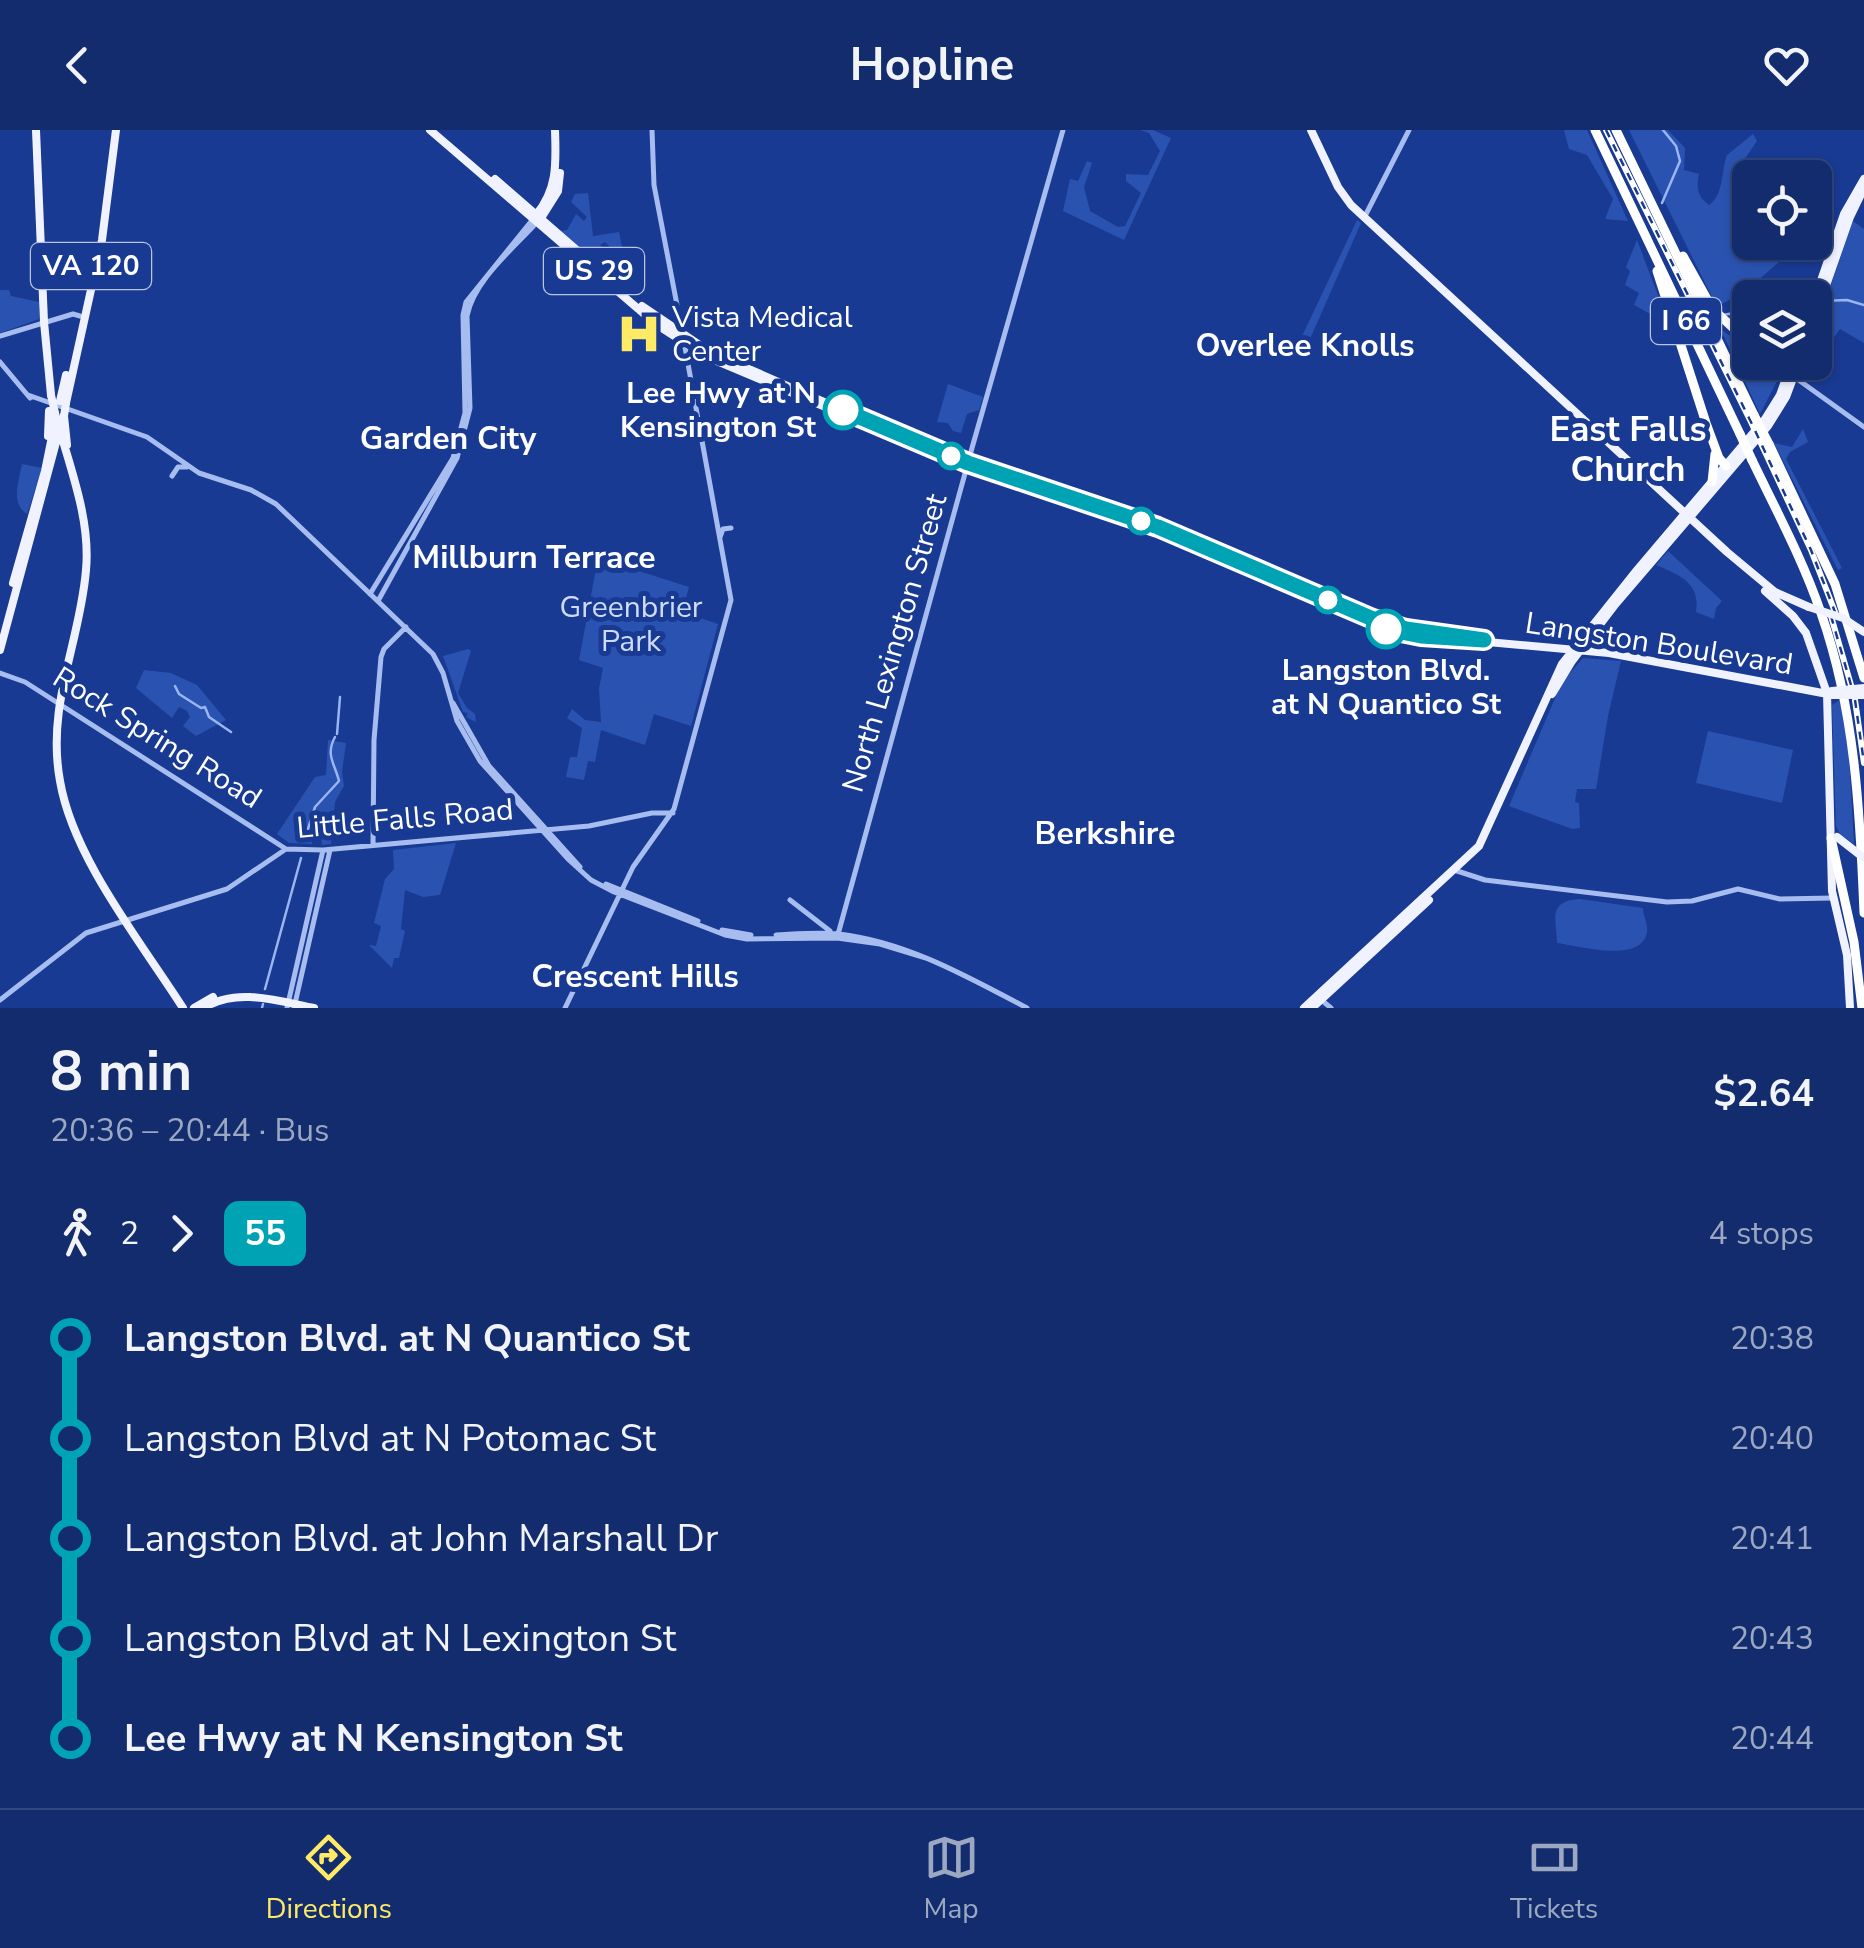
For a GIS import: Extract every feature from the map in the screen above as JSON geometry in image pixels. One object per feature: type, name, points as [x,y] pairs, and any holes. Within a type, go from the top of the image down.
[{"type":"highway","name":"I 66","points":[[1595,130],[1809,582],[1838,671],[1856,771],[1864,914]]},
{"type":"highway","name":"I 66","points":[[1616,130],[1835,584],[1864,678]]},
{"type":"highway","points":[[1645,189],[1712,308],[1732,327]]},
{"type":"highway","points":[[1632,208],[1710,432],[1716,459],[1712,482]]},
{"type":"highway","points":[[1710,432],[1728,468]]},
{"type":"highway","points":[[1833,836],[1862,1006]]},
{"type":"main road","points":[[36,130],[49,395],[84,534]]},
{"type":"main road","name":"VA 120","points":[[63,402],[98,236],[114,130]]},
{"type":"main road","name":"VA 120","points":[[0,650],[102,240],[114,130]]},
{"type":"main road","name":"Langston Boulevard","points":[[430,130],[537,218]]},
{"type":"main road","name":"Langston Boulevard","points":[[438,130],[656,324],[728,367],[967,465],[1150,529],[1382,628],[1421,636],[1600,652],[1830,693],[1864,692]]},
{"type":"main road","points":[[537,218],[553,202],[560,182],[557,130]]},
{"type":"main road","points":[[1311,130],[1343,196],[1364,218],[1688,515],[1800,625],[1830,693],[1832,898],[1847,955],[1850,1008]]},
{"type":"main road","points":[[1858,200],[1864,180]]},
{"type":"main road","points":[[1823,280],[1838,239],[1864,188]]},
{"type":"main road","points":[[1556,672],[1728,468],[1769,415],[1788,380]]},
{"type":"main road","points":[[56,421],[84,522],[87,566],[58,704],[57,756],[68,812],[80,843],[183,1008]]},
{"type":"main road","points":[[56,421],[66,454]]},
{"type":"main road","points":[[48,456],[56,421]]},
{"type":"main road","name":"VA 120","points":[[0,630],[56,421]]},
{"type":"main road","points":[[1304,1008],[1489,840],[1552,695],[1576,650],[1712,482],[1728,468]]},
{"type":"main road","points":[[1727,552],[1779,594],[1839,616],[1864,632]]},
{"type":"main road","points":[[1596,630],[1592,642],[1600,652]]},
{"type":"main road","points":[[1456,871],[1489,831],[1556,672],[1560,654],[1554,648]]},
{"type":"main road","points":[[1833,836],[1864,858]]},
{"type":"main road","points":[[194,1008],[214,996],[227,994],[264,995],[291,1005]]},
{"type":"main road","points":[[204,1008],[227,997],[263,998],[314,1008]]},
{"type":"main road","points":[[1312,1008],[1319,998]]},
{"type":"street","points":[[566,1008],[642,851],[672,813],[730,600],[654,185],[652,130]]},
{"type":"street","name":"North Lexington Street","points":[[838,936],[1063,130]]},
{"type":"street","points":[[1364,218],[1408,130]]},
{"type":"street","points":[[370,594],[453,458],[465,413],[462,315],[466,302],[537,218]]},
{"type":"street","points":[[378,601],[458,458],[470,408],[470,304],[537,218]]},
{"type":"street","points":[[0,336],[73,314],[80,316]]},
{"type":"street","points":[[0,362],[28,396],[152,440],[190,468]]},
{"type":"street","points":[[1807,380],[1864,427]]},
{"type":"street","points":[[172,476],[178,466],[190,468],[271,500],[406,627],[433,654],[462,732],[480,761],[586,872],[620,892],[725,935],[838,936],[880,944],[926,958],[1028,1008]]},
{"type":"street","points":[[720,539],[723,530],[732,528]]},
{"type":"street","points":[[373,845],[374,740],[381,658],[384,649],[406,627]]},
{"type":"street","name":"Rock Spring Road","points":[[0,673],[26,682],[286,849]]},
{"type":"street","name":"Little Falls Road","points":[[0,1000],[86,933],[228,889],[286,849],[327,850],[544,831],[672,813]]},
{"type":"street","points":[[291,1005],[327,850]]},
{"type":"street","points":[[1456,871],[1484,880],[1667,902],[1692,901],[1738,889],[1779,899],[1832,898]]},
{"type":"street","points":[[790,900],[838,936]]},
{"type":"street","points":[[1319,998],[1331,1008]]},
{"type":"street","points":[[1011,1001],[1018,1008]]},
{"type":"green space","points":[[1140,130],[1153,130],[1171,138],[1124,240],[1063,211],[1070,179],[1078,181],[1087,161],[1092,163],[1084,187],[1090,211],[1118,227],[1125,226],[1141,193],[1126,181],[1126,174],[1148,175],[1160,151],[1149,133]]},
{"type":"green space","points":[[1564,130],[1587,130],[1628,221],[1605,219],[1613,199],[1587,155],[1569,149]]},
{"type":"green space","points":[[1629,130],[1668,130],[1685,148],[1684,170],[1699,174],[1698,191],[1709,205],[1720,189],[1727,155],[1753,134],[1757,141],[1744,160],[1732,160],[1732,260],[1781,260],[1758,280],[1732,280],[1732,298],[1717,307]]},
{"type":"green space","points":[[588,193],[593,236],[619,232],[620,250],[613,250],[605,242],[600,245],[628,267],[632,274],[628,280],[639,289],[634,294],[561,231],[567,230],[576,214],[584,221],[587,217],[571,202],[575,194]]},
{"type":"green space","points":[[1357,220],[1361,223],[1303,355],[1295,351]]},
{"type":"green space","points":[[1853,221],[1864,229],[1864,343],[1840,329],[1832,340],[1832,282]]},
{"type":"green space","points":[[1637,240],[1673,335],[1650,319],[1652,315],[1634,305],[1639,293],[1625,285],[1630,271],[1626,267]]},
{"type":"green space","points":[[0,290],[39,302],[39,319],[0,333]]},
{"type":"green space","points":[[1721,330],[1732,337],[1732,354]]},
{"type":"green space","points":[[1744,380],[1777,380],[1760,414]]},
{"type":"green space","points":[[948,384],[983,397],[979,410],[967,414],[961,433],[953,431],[948,423],[937,422]]},
{"type":"green space","points":[[1803,429],[1808,442],[1790,452],[1786,459],[1842,568],[1838,570],[1774,443],[1792,447]]},
{"type":"green space","points":[[22,464],[42,468],[27,514],[17,498]]},
{"type":"green space","points":[[1668,551],[1722,601],[1714,619],[1696,612],[1695,593],[1686,581],[1656,565]]},
{"type":"green space","name":"Greenbrier Park","points":[[598,558],[689,587],[682,612],[718,624],[691,726],[654,714],[645,745],[601,730],[595,762],[588,761],[584,780],[566,777],[570,757],[577,757],[582,728],[567,718],[572,709],[585,720],[601,722],[599,688],[603,668],[579,660]]},
{"type":"green space","points":[[471,651],[458,693],[475,714],[476,722],[463,712],[443,656]]},
{"type":"green space","points":[[1583,658],[1621,661],[1596,789],[1577,789],[1580,828],[1572,829],[1509,806],[1562,682]]},
{"type":"green space","points":[[144,670],[171,673],[197,685],[226,720],[196,736],[183,726],[190,717],[187,711],[179,707],[172,718],[136,688]]},
{"type":"green space","points":[[1840,700],[1849,756],[1854,844],[1836,826],[1832,705]]},
{"type":"green space","points":[[1708,731],[1793,750],[1782,803],[1696,783]]},
{"type":"green space","points":[[328,740],[346,743],[344,786],[335,802],[331,844],[322,845],[319,824],[311,824],[312,844],[289,843],[277,834],[315,777],[326,775]]},
{"type":"green space","points":[[456,843],[440,895],[423,897],[405,890],[401,929],[405,931],[399,958],[394,958],[392,968],[369,945],[376,946],[381,926],[374,923],[385,879],[394,869],[393,850]]},
{"type":"green space","points":[[1580,899],[1643,908],[1647,932],[1643,942],[1634,948],[1608,951],[1557,943],[1558,908]]},
{"type":"waterway","points":[[1662,203],[1680,161],[1676,146],[1663,130]]},
{"type":"waterway","points":[[1832,301],[1864,305]]},
{"type":"waterway","points":[[1723,315],[1732,313]]},
{"type":"waterway","points":[[175,686],[179,694],[205,707],[209,717],[231,732]]},
{"type":"waterway","points":[[337,734],[340,697]]},
{"type":"waterway","points":[[307,832],[315,807],[339,781],[331,754],[335,737]]},
{"type":"waterway","points":[[265,989],[301,858]]},
{"type":"waterway","points":[[262,1008],[263,1004]]},
{"type":"railway","points":[[1606,130],[1751,422],[1811,550],[1835,612]]},
{"type":"railway","points":[[1831,616],[1851,685]]},
{"type":"railway","points":[[1855,700],[1864,763]]},
{"type":"bus line","name":"55","points":[[843,410],[968,463],[1158,527],[1373,619],[1406,629],[1484,640],[1473,642],[1386,629]]},
{"type":"place","name":"Vista Medical Center","points":[[639,334]]},
{"type":"place","name":"Lee Hwy at N Kensington St","points":[[843,410]]},
{"type":"place","name":"Langston Blvd. at N Quantico St","points":[[1386,629]]},
{"type":"district","name":"Overlee Knolls","points":[[1305,345]]},
{"type":"district","name":"Garden City","points":[[448,438]]},
{"type":"district","name":"East Falls Church","points":[[1628,449]]},
{"type":"district","name":"Millburn Terrace","points":[[534,557]]},
{"type":"district","name":"Berkshire","points":[[1105,833]]},
{"type":"district","name":"Crescent Hills","points":[[635,976]]}]
